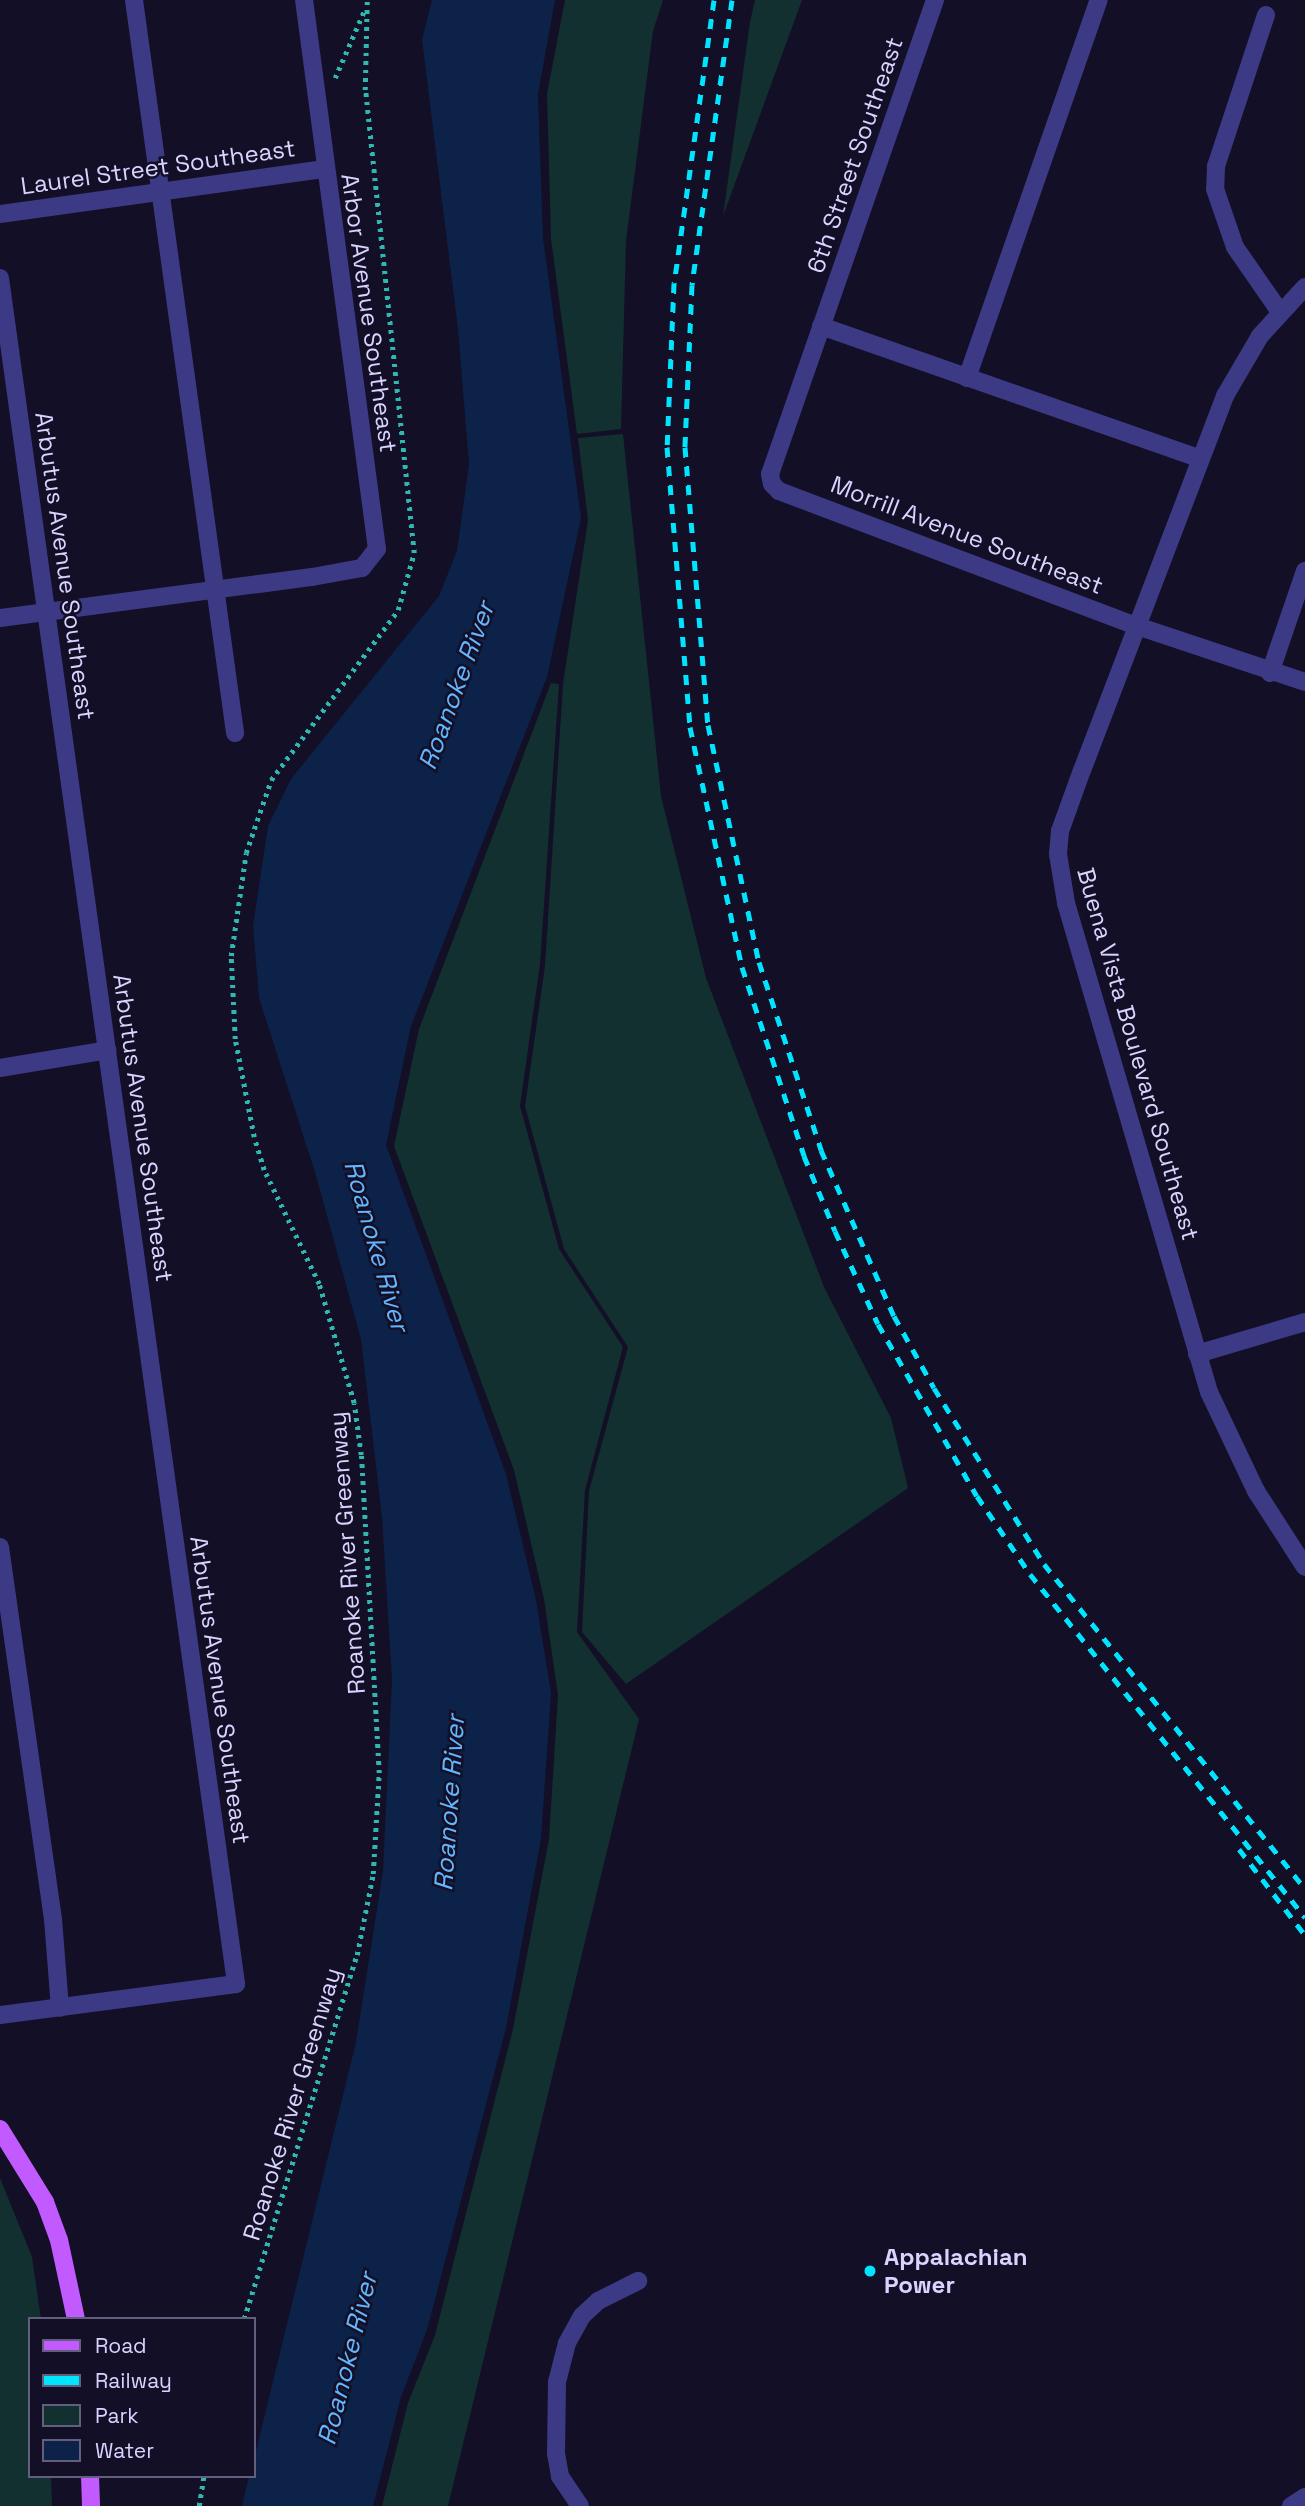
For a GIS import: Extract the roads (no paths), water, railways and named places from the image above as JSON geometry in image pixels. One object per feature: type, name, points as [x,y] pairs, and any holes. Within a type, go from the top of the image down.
[{"type":"main road","points":[[0,2129],[45,2202],[59,2240],[76,2317]]},
{"type":"main road","points":[[90,2478],[90,2506]]},
{"type":"street","points":[[134,0],[234,733]]},
{"type":"street","name":"Arbor Avenue Southeast","points":[[214,590],[362,568],[371,560],[378,540],[323,169],[304,0]]},
{"type":"street","name":"6th Street Southeast","points":[[821,326],[935,0]]},
{"type":"street","points":[[967,378],[1098,0]]},
{"type":"street","points":[[1266,15],[1216,166],[1215,189],[1235,247],[1280,312]]},
{"type":"street","name":"Laurel Street Southeast","points":[[0,214],[323,169]]},
{"type":"street","name":"Arbutus Avenue Southeast","points":[[0,278],[236,1984],[60,2008]]},
{"type":"street","name":"Buena Vista Boulevard Southeast","points":[[1305,287],[1280,312],[1238,370],[1200,459],[1065,819],[1058,854],[1070,916],[1197,1354],[1230,1440],[1305,1567]]},
{"type":"street","points":[[821,326],[1200,459]]},
{"type":"street","name":"Morrill Avenue Southeast","points":[[821,326],[770,474],[779,491],[1137,626],[1269,673],[1305,682]]},
{"type":"street","points":[[1269,673],[1305,572]]},
{"type":"street","points":[[0,618],[214,590]]},
{"type":"street","points":[[0,1068],[107,1050]]},
{"type":"street","points":[[1197,1354],[1305,1322]]},
{"type":"street","points":[[0,1547],[53,1919],[60,2008],[0,2015]]},
{"type":"street","points":[[580,2505],[567,2492],[556,2454],[557,2382],[567,2343],[582,2316],[598,2301],[638,2281]]},
{"type":"street","points":[[1291,2506],[1305,2497]]},
{"type":"water","name":"Roanoke River","points":[[432,0],[555,0],[538,94],[543,238],[581,518],[547,677],[411,1026],[386,1145],[506,1474],[536,1600],[551,1693],[541,1839],[506,2028],[427,2330],[401,2397],[373,2506],[242,2506],[249,2478],[256,2478],[256,2451],[356,2042],[383,1871],[392,1680],[382,1517],[361,1339],[315,1172],[259,998],[253,926],[268,826],[291,779],[439,596],[457,551],[469,464],[458,329],[422,40]]},
{"type":"railway","points":[[714,0],[674,283],[667,447],[690,727],[742,967],[804,1156],[835,1231],[878,1324],[977,1496],[1030,1574],[1305,1917]]},
{"type":"railway","points":[[732,0],[692,285],[685,447],[708,725],[759,962],[821,1150],[894,1316],[934,1388],[1044,1564],[1305,1889]]},
{"type":"railway","points":[[1239,1849],[1305,1935]]},
{"type":"place","name":"Appalachian Power","points":[[870,2271]]}]
